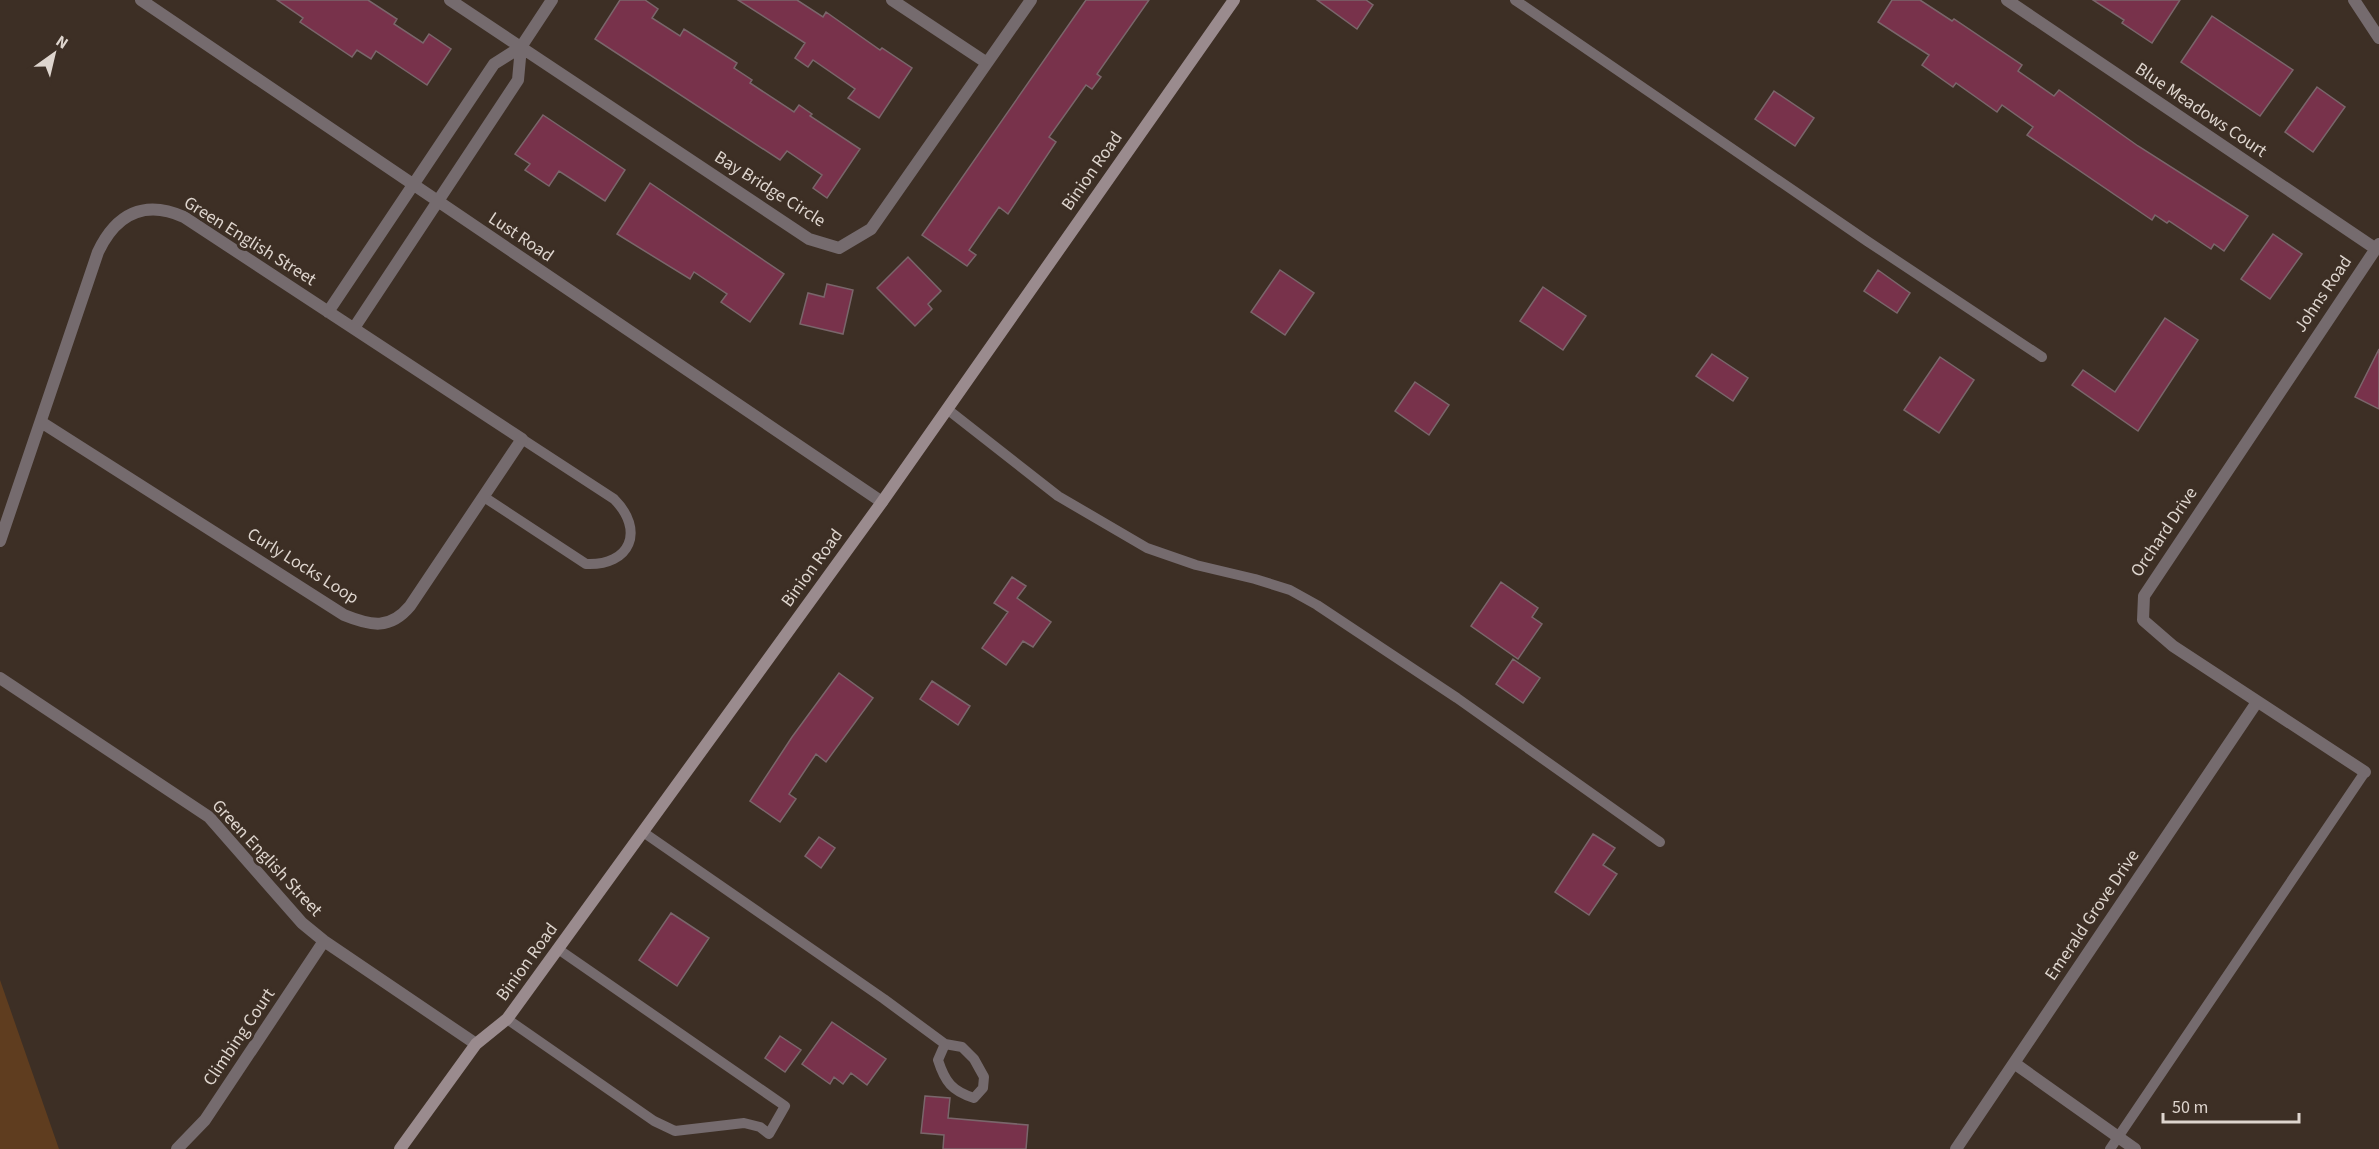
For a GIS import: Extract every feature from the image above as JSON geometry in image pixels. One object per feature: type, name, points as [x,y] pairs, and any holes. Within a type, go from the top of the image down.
[{"type":"main road","name":"Binion Road","points":[[402,1148],[476,1044],[507,1019],[643,832],[882,502],[1234,0]]},
{"type":"street","name":"Lust Road","points":[[141,0],[882,502]]},
{"type":"street","name":"Bay Bridge Circle","points":[[450,0],[809,239],[839,248],[871,229],[1031,0]]},
{"type":"street","points":[[328,312],[494,64],[521,47],[552,0]]},
{"type":"street","points":[[892,0],[987,63]]},
{"type":"street","name":"Blue Meadows Court","points":[[2007,0],[2377,247]]},
{"type":"street","points":[[2354,0],[2379,38]]},
{"type":"street","points":[[354,328],[518,80],[521,47]]},
{"type":"street","name":"Green English Street","points":[[0,541],[105,237],[127,216],[158,208],[184,217],[522,439]]},
{"type":"street","name":"Johns Road","points":[[2298,365],[2377,247]]},
{"type":"street","name":"Orchard Drive","points":[[2298,365],[2144,596],[2144,620],[2173,646],[2365,772]]},
{"type":"street","name":"Curly Locks Loop","points":[[41,422],[344,615],[374,624],[387,623],[401,617],[522,439]]},
{"type":"street","name":"Green English Street","points":[[0,678],[209,817],[302,923],[324,941],[476,1044]]},
{"type":"street","name":"Emerald Grove Drive","points":[[1956,1149],[2257,702]]},
{"type":"street","name":"Climbing Court","points":[[177,1149],[205,1120],[324,941]]},
{"type":"street","points":[[2014,1063],[2135,1149]]},
{"type":"lane","points":[[1515,0],[1867,241],[2042,357]]},
{"type":"lane","points":[[947,409],[1058,496],[1147,548],[1196,565],[1290,590],[1317,605],[1457,698],[1660,842]]},
{"type":"lane","points":[[484,497],[586,564],[612,561],[621,554],[632,536],[630,521],[625,510],[614,499],[522,439]]},
{"type":"lane","points":[[2110,1149],[2365,772]]},
{"type":"lane","points":[[643,832],[945,1044],[962,1047],[974,1059],[984,1077],[983,1088],[974,1098],[960,1093],[949,1085],[938,1060],[945,1044]]},
{"type":"lane","points":[[507,1019],[654,1121],[675,1131],[744,1123],[760,1127],[769,1134],[785,1106],[558,949]]},
{"type":"shaded area","points":[[0,980],[59,1149],[0,1149]]},
{"type":"building","points":[[277,0],[368,0],[397,19],[394,24],[423,43],[429,34],[451,49],[427,85],[376,51],[371,59],[357,50],[352,57],[300,22],[303,18]]},
{"type":"building","points":[[620,0],[645,0],[658,9],[652,18],[680,36],[684,29],[737,63],[734,68],[752,80],[750,83],[794,112],[799,105],[812,114],[810,116],[860,149],[827,198],[813,188],[822,175],[787,151],[780,160],[595,39]]},
{"type":"building","points":[[738,0],[797,0],[823,17],[826,12],[880,50],[882,48],[912,68],[879,118],[848,98],[855,89],[813,60],[808,67],[795,58],[805,43]]},
{"type":"building","points":[[1086,0],[1149,0],[1097,74],[1101,77],[1092,89],[1086,85],[1049,137],[1056,142],[1008,214],[999,207],[969,250],[976,255],[967,266],[922,235]]},
{"type":"building","points":[[1317,0],[1366,0],[1373,5],[1357,29]]},
{"type":"building","points":[[1892,0],[1920,0],[1952,21],[1954,19],[2022,65],[2018,71],[2054,96],[2059,90],[2138,146],[2248,216],[2224,251],[2214,244],[2211,249],[2169,221],[2167,223],[2155,215],[2152,220],[2027,135],[2033,127],[2002,105],[1997,112],[1956,83],[1953,87],[1922,65],[1929,55],[1878,22]]},
{"type":"building","points":[[2093,0],[2180,0],[2152,43],[2122,23],[2124,20]]},
{"type":"building","points":[[2212,16],[2293,70],[2260,116],[2181,62]]},
{"type":"building","points":[[2317,87],[2345,107],[2313,152],[2285,132]]},
{"type":"building","points":[[1774,91],[1814,118],[1795,146],[1755,119]]},
{"type":"building","points":[[543,115],[625,170],[605,201],[559,171],[549,186],[525,170],[530,164],[515,154]]},
{"type":"building","points":[[650,183],[784,274],[750,322],[721,302],[727,294],[694,272],[690,279],[617,234]]},
{"type":"building","points":[[2273,234],[2302,254],[2270,299],[2241,279]]},
{"type":"building","points":[[908,257],[941,291],[928,304],[932,309],[915,326],[877,288]]},
{"type":"building","points":[[1280,270],[1314,293],[1285,335],[1251,312]]},
{"type":"building","points":[[1878,270],[1910,293],[1897,313],[1864,291]]},
{"type":"building","points":[[827,284],[853,290],[843,334],[800,324],[808,293],[824,297]]},
{"type":"building","points":[[1543,287],[1586,316],[1563,350],[1520,321]]},
{"type":"building","points":[[2165,318],[2198,340],[2138,431],[2072,385],[2083,370],[2115,392]]},
{"type":"building","points":[[2379,349],[2379,409],[2355,397]]},
{"type":"building","points":[[1712,354],[1748,378],[1733,401],[1696,376]]},
{"type":"building","points":[[1940,357],[1974,380],[1939,433],[1904,410]]},
{"type":"building","points":[[1415,382],[1449,405],[1429,435],[1395,411]]},
{"type":"building","points":[[1012,577],[1026,586],[1017,598],[1051,622],[1033,647],[1023,641],[1006,665],[982,648],[1008,612],[994,603]]},
{"type":"building","points":[[1501,582],[1538,608],[1532,617],[1542,624],[1518,659],[1471,626]]},
{"type":"building","points":[[1513,659],[1540,678],[1523,703],[1496,684]]},
{"type":"building","points":[[839,673],[873,698],[826,762],[816,754],[789,794],[796,799],[780,822],[750,801],[792,737]]},
{"type":"building","points":[[932,681],[970,706],[958,725],[920,699]]},
{"type":"building","points":[[1593,834],[1615,848],[1603,865],[1617,874],[1589,915],[1555,892]]},
{"type":"building","points":[[819,837],[835,848],[821,868],[805,856]]},
{"type":"building","points":[[671,913],[709,938],[677,986],[639,960]]},
{"type":"building","points":[[832,1022],[886,1059],[867,1085],[851,1073],[843,1084],[834,1077],[830,1084],[802,1064]]},
{"type":"building","points":[[780,1036],[801,1050],[785,1072],[765,1058]]},
{"type":"building","points":[[925,1096],[950,1098],[948,1118],[1028,1125],[1026,1149],[943,1149],[944,1135],[921,1133]]}]
